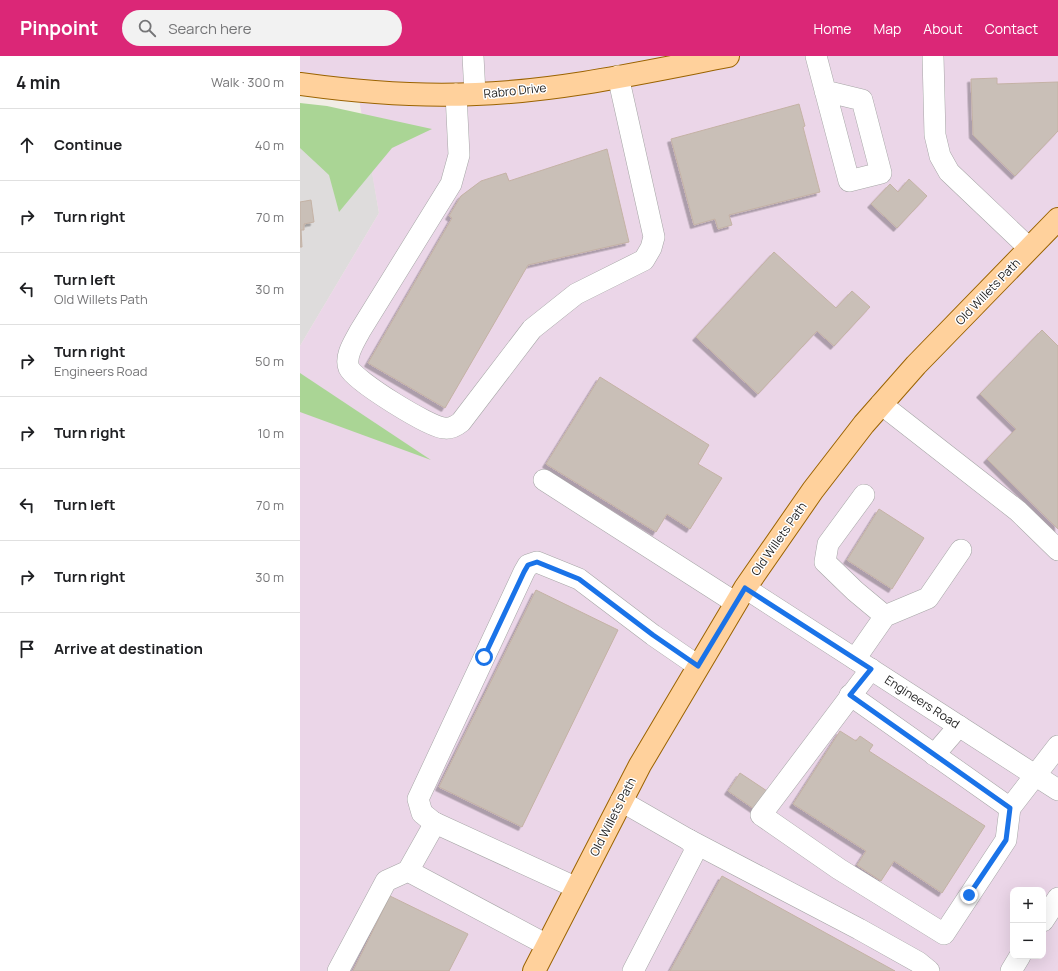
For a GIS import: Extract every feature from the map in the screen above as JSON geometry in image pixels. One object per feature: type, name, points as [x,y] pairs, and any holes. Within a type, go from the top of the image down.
[{"type":"main road","name":"Rabro Drive","points":[[300,84],[398,95],[466,94],[540,89],[721,57]]},
{"type":"main road","name":"Old Willets Path","points":[[534,971],[640,765],[741,595],[812,490],[881,404],[1058,219]]},
{"type":"street","points":[[473,56],[466,94],[459,154],[451,184],[360,331],[349,354],[349,368],[360,381],[428,423],[444,429],[454,427],[461,422],[532,329],[576,294],[644,260],[651,248],[654,237],[618,76]]},
{"type":"street","points":[[816,56],[825,91],[849,181],[881,173],[862,100],[825,91]]},
{"type":"street","points":[[933,56],[935,135],[940,156],[949,172],[1029,248]]},
{"type":"street","points":[[881,404],[1018,511],[1058,550]]},
{"type":"street","name":"Engineers Road","points":[[544,480],[863,664],[1058,790]]},
{"type":"street","points":[[864,495],[828,544],[825,562],[855,591],[885,616]]},
{"type":"street","points":[[961,550],[928,598],[885,616],[850,695],[761,815],[839,869],[944,934],[1006,840],[1010,808],[1058,746]]},
{"type":"street","points":[[577,888],[435,823],[422,813],[418,799],[528,565],[537,562],[579,579],[653,635],[698,666]]},
{"type":"street","points":[[850,695],[1010,808]]},
{"type":"street","points":[[934,755],[959,726]]},
{"type":"street","points":[[621,801],[689,840],[859,929],[918,962],[928,971]]},
{"type":"street","points":[[338,971],[386,881],[408,871],[435,823]]},
{"type":"street","points":[[633,971],[694,853],[694,845],[689,840]]},
{"type":"street","points":[[408,871],[547,945]]},
{"type":"street","points":[[1046,916],[1058,898]]},
{"type":"street","points":[[1011,971],[1018,959]]},
{"type":"shaded area","points":[[300,56],[1058,56],[1058,971],[300,971],[300,346],[379,213],[356,82],[300,74]]},
{"type":"shaded area","points":[[300,118],[364,123],[379,213],[300,346]]},
{"type":"green space","points":[[300,103],[327,106],[432,129],[392,148],[339,212],[329,175],[300,148]]},
{"type":"green space","points":[[300,373],[431,460],[300,412]]},
{"type":"building","points":[[997,78],[997,84],[1058,82],[1058,131],[1015,176],[973,135],[971,79]]},
{"type":"building","points":[[799,104],[805,126],[803,127],[820,192],[729,215],[732,225],[718,229],[715,219],[694,225],[671,139]]},
{"type":"building","points":[[607,149],[629,242],[528,265],[445,408],[368,363],[452,218],[449,216],[461,196],[481,181],[506,173],[509,181]]},
{"type":"building","points":[[909,179],[927,196],[897,228],[871,204],[890,184],[898,192]]},
{"type":"building","points":[[311,200],[314,222],[304,224],[304,230],[301,230],[302,247],[300,247],[300,202]]},
{"type":"building","points":[[774,252],[836,308],[852,291],[870,307],[834,346],[817,331],[758,394],[696,337]]},
{"type":"building","points":[[1042,330],[1058,346],[1058,529],[987,459],[1016,429],[980,394]]},
{"type":"building","points":[[600,377],[709,445],[698,464],[722,478],[690,529],[667,514],[656,532],[546,464]]},
{"type":"building","points":[[879,509],[924,538],[892,589],[847,560]]},
{"type":"building","points":[[536,590],[618,630],[522,827],[439,787]]},
{"type":"building","points":[[840,731],[856,741],[860,736],[873,745],[869,751],[985,826],[942,893],[894,861],[881,881],[857,865],[866,851],[793,804]]},
{"type":"building","points":[[740,773],[770,793],[757,811],[728,791]]},
{"type":"building","points":[[722,876],[895,971],[670,971]]},
{"type":"building","points":[[390,896],[468,934],[449,971],[353,971]]},
{"type":"route","points":[[484,657],[524,572],[528,565],[537,562],[579,579],[653,635],[698,666],[745,588],[871,669],[850,695],[1010,808],[1006,840],[969,895]]}]
